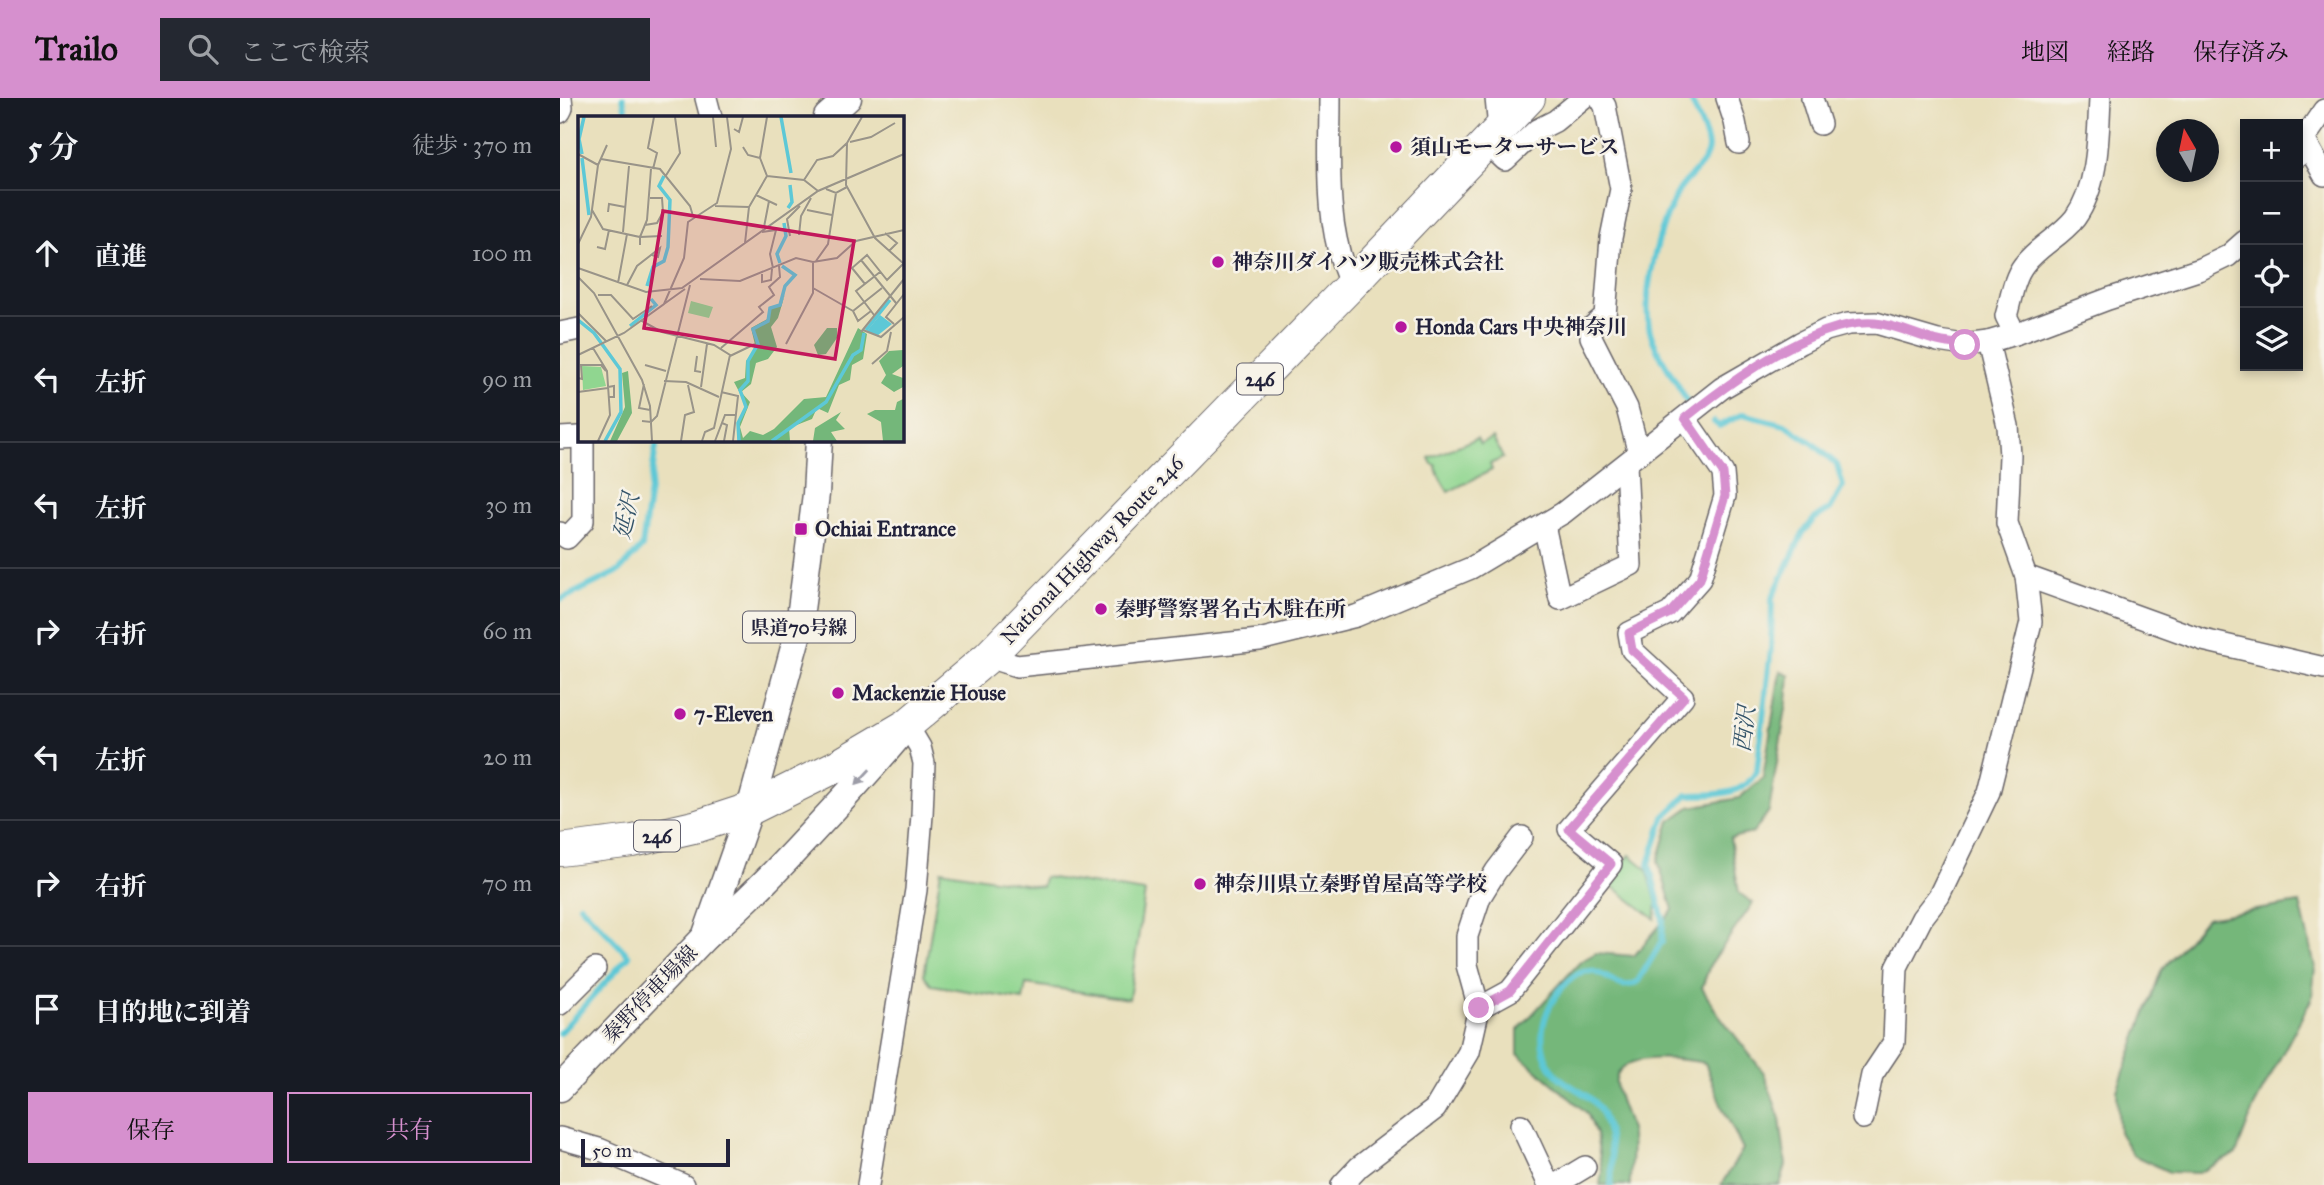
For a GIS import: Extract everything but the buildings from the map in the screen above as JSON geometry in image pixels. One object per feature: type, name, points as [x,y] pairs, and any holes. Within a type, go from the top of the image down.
[{"type":"highway","name":"National Highway Route 246","points":[[560,850],[634,841],[698,826],[750,809],[839,765],[907,725],[988,657],[1351,285],[1493,123],[1529,98]]},
{"type":"main road","name":"県道70号線","points":[[750,809],[798,633],[816,494],[819,441]]},
{"type":"main road","points":[[705,937],[767,881],[874,765],[907,725]]},
{"type":"main road","name":"秦野停車場線","points":[[560,1088],[705,937],[750,809]]},
{"type":"street","points":[[560,112],[561,98]]},
{"type":"street","points":[[706,98],[711,116]]},
{"type":"street","points":[[1330,98],[1329,175],[1335,236],[1341,264],[1351,285]]},
{"type":"street","points":[[1493,123],[1505,160],[1537,130],[1555,121],[1583,98]]},
{"type":"street","points":[[1544,525],[1560,599],[1631,565],[1632,459],[1627,408],[1591,337],[1592,327],[1605,316],[1611,238],[1621,190],[1605,106],[1600,98]]},
{"type":"street","points":[[1727,98],[1739,143]]},
{"type":"street","points":[[1812,98],[1820,124]]},
{"type":"street","points":[[2015,334],[2006,316],[2022,267],[2032,255],[2063,231],[2076,215],[2097,162],[2100,98]]},
{"type":"street","points":[[2303,145],[2324,110]]},
{"type":"street","points":[[2303,150],[2324,175]]},
{"type":"street","points":[[988,657],[1017,666],[1271,637],[1356,616],[1471,568],[1544,525],[1723,388],[1826,330],[1848,324],[1876,323],[1938,341],[1965,345],[1988,342],[2201,269],[2228,256],[2240,245]]},
{"type":"street","points":[[560,332],[578,329]]},
{"type":"street","points":[[1863,1118],[1872,1075],[1894,1042],[1897,967],[1922,918],[1940,896],[1989,792],[2031,622],[2026,576],[2007,523],[2010,456],[2008,426],[1988,342]]},
{"type":"street","points":[[1479,1008],[1510,991],[1611,864],[1569,829],[1684,697],[1632,650],[1629,633],[1670,613],[1700,579],[1725,496],[1723,473],[1685,418]]},
{"type":"street","points":[[560,438],[578,438]]},
{"type":"street","points":[[560,533],[567,538],[583,521],[581,441]]},
{"type":"street","points":[[2026,576],[2203,640],[2324,668]]},
{"type":"street","points":[[868,1185],[916,890],[923,763],[920,747],[907,725]]},
{"type":"street","points":[[1342,1185],[1359,1167],[1435,1110],[1469,1052],[1479,1008],[1467,965],[1467,936],[1480,897],[1522,837]]},
{"type":"street","points":[[560,1004],[595,969]]},
{"type":"street","points":[[1521,1125],[1549,1185]]},
{"type":"street","points":[[560,1138],[599,1149],[683,1185]]},
{"type":"street","points":[[1555,1185],[1585,1167]]},
{"type":"green space","points":[[1477,438],[1480,444],[1493,438],[1503,458],[1490,464],[1492,470],[1448,492],[1436,465],[1432,464],[1429,458]]},
{"type":"green space","points":[[1780,671],[1789,675],[1787,702],[1769,811],[1753,833],[1730,838],[1739,893],[1753,903],[1710,965],[1702,988],[1716,1011],[1764,1073],[1780,1119],[1786,1165],[1780,1185],[1721,1185],[1743,1149],[1722,1107],[1705,1063],[1654,1059],[1629,1064],[1620,1070],[1616,1079],[1617,1092],[1631,1136],[1630,1185],[1600,1185],[1602,1171],[1596,1134],[1587,1113],[1518,1054],[1518,1030],[1580,962],[1596,953],[1634,956],[1673,910],[1658,861],[1670,821],[1690,807],[1739,798],[1763,778]]},
{"type":"green space","points":[[1630,855],[1647,869],[1657,904],[1655,919],[1607,882]]},
{"type":"green space","points":[[941,870],[1042,887],[1044,877],[1145,892],[1129,999],[1026,984],[1023,1000],[932,985],[924,975]]},
{"type":"green space","points":[[2300,903],[2315,967],[2312,998],[2254,1107],[2236,1154],[2198,1173],[2169,1172],[2133,1155],[2119,1132],[2117,1091],[2161,971],[2206,918]]},
{"type":"waterway","name":"延沢","points":[[623,98],[627,116]]},
{"type":"waterway","name":"西沢","points":[[1687,402],[1653,339],[1648,316],[1648,298],[1658,241],[1664,223],[1678,192],[1707,154],[1706,137],[1690,98]]},
{"type":"waterway","name":"西沢","points":[[1611,1185],[1610,1145],[1606,1124],[1598,1107],[1590,1098],[1560,1078],[1544,1053],[1542,1039],[1548,1011],[1564,986],[1584,972],[1601,974],[1623,985],[1638,981],[1662,941],[1663,919],[1649,864],[1664,817],[1687,795],[1736,790],[1744,786],[1757,770],[1771,649],[1772,598],[1803,533],[1814,519],[1830,509],[1843,486],[1837,465],[1814,444],[1785,425],[1743,414],[1719,426],[1714,422]]},
{"type":"waterway","name":"延沢","points":[[560,600],[619,571],[642,547],[657,441]]},
{"type":"waterway","name":"延沢","points":[[560,1033],[629,956],[580,905]]},
{"type":"place","name":"須山モーターサービス","points":[[1396,147]]},
{"type":"place","name":"神奈川ダイハツ販売株式会社","points":[[1218,262]]},
{"type":"place","name":"Honda Cars 中央神奈川","points":[[1401,327]]},
{"type":"place","name":"Ochiai Entrance","points":[[801,529]]},
{"type":"place","name":"秦野警察署名古木駐在所","points":[[1101,609]]},
{"type":"place","name":"Mackenzie House","points":[[838,693]]},
{"type":"place","name":"7-Eleven","points":[[680,714]]},
{"type":"place","name":"神奈川県立秦野曽屋高等学校","points":[[1200,884]]},
{"type":"route","points":[[1479,1008],[1510,991],[1611,864],[1569,829],[1684,697],[1632,650],[1629,633],[1670,613],[1700,579],[1725,496],[1723,473],[1685,418],[1723,388],[1765,363],[1826,330],[1848,324],[1876,323],[1938,341],[1965,345]]}]
